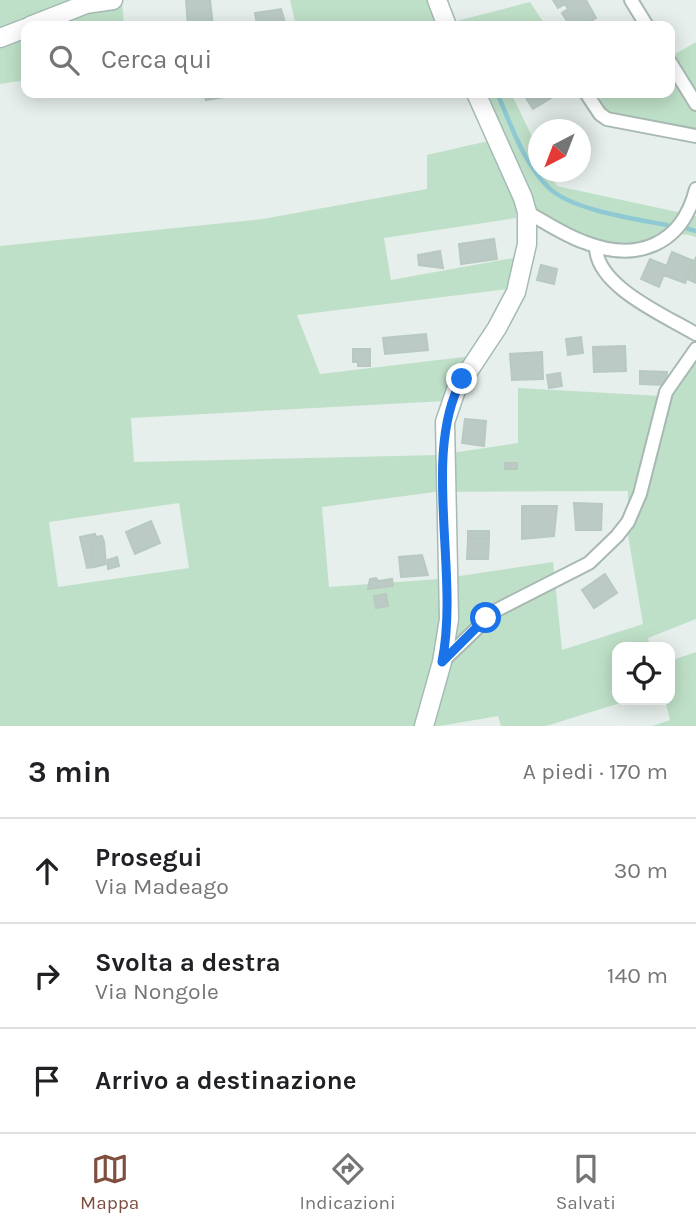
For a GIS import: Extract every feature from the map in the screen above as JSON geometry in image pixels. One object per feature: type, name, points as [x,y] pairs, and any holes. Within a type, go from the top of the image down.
[{"type":"street","points":[[43,21],[86,4],[113,0]]},
{"type":"street","points":[[437,0],[445,21]]},
{"type":"street","points":[[631,0],[644,21]]},
{"type":"street","points":[[0,38],[21,30]]},
{"type":"street","points":[[675,70],[696,104]]},
{"type":"street","points":[[424,726],[442,662],[449,619],[445,422],[456,390],[497,328],[516,292],[527,244],[527,212],[518,184],[478,98]]},
{"type":"street","points":[[589,98],[600,114],[607,119],[696,136]]},
{"type":"street","points":[[527,212],[583,242],[631,250],[660,243],[682,223],[696,189]]},
{"type":"street","points":[[596,246],[597,259],[614,282],[696,334]]},
{"type":"street","points":[[442,662],[495,611],[589,563],[617,536],[640,494],[666,392],[696,349]]},
{"type":"green space","points":[[0,0],[122,0],[124,21],[21,21],[21,81],[0,84]]},
{"type":"green space","points":[[290,0],[445,0],[453,21],[295,21]]},
{"type":"green space","points":[[530,2],[543,21],[457,21]]},
{"type":"green space","points":[[696,42],[696,137],[608,118],[596,102],[602,98],[675,98],[675,54]]},
{"type":"green space","points":[[469,98],[513,98],[528,128],[528,182],[555,182],[557,186],[696,216],[696,237],[676,234],[628,244],[605,243],[579,235],[516,204],[516,218],[384,238],[391,280],[519,257],[508,289],[297,315],[320,374],[472,356],[445,401],[131,418],[134,462],[438,455],[518,443],[518,388],[662,396],[696,350],[696,619],[648,638],[649,642],[612,642],[614,705],[546,726],[501,726],[498,716],[440,726],[0,726],[0,246],[263,219],[427,189],[427,155],[488,141]],"holes":[[[628,491],[628,535],[643,624],[562,650],[553,562],[439,579],[329,587],[322,507],[435,492]],[[179,503],[189,568],[58,587],[49,522]]]},
{"type":"green space","points":[[696,652],[696,726],[652,726],[670,720],[666,705],[675,705],[675,659]]},
{"type":"building","points":[[186,0],[210,0],[212,21],[188,21]]},
{"type":"building","points":[[553,0],[586,0],[596,18],[591,21],[567,21],[562,13],[568,9],[565,4],[558,8]]},
{"type":"building","points":[[281,9],[285,21],[256,21],[255,13]]},
{"type":"building","points":[[526,98],[551,98],[533,109]]},
{"type":"building","points":[[494,239],[497,259],[461,264],[459,244]]},
{"type":"building","points":[[440,251],[443,268],[419,265],[418,255]]},
{"type":"building","points":[[672,252],[694,261],[685,283],[663,275]]},
{"type":"building","points":[[696,257],[696,283],[687,279]]},
{"type":"building","points":[[650,259],[667,266],[659,287],[641,279]]},
{"type":"building","points":[[541,265],[557,269],[554,284],[537,280]]},
{"type":"building","points":[[426,334],[428,350],[385,354],[383,338]]},
{"type":"building","points":[[581,337],[583,353],[568,355],[566,339]]},
{"type":"building","points":[[625,346],[626,371],[594,372],[593,347]]},
{"type":"building","points":[[353,349],[370,349],[370,366],[358,366],[358,362],[353,362]]},
{"type":"building","points":[[542,352],[543,379],[512,380],[510,354]]},
{"type":"building","points":[[640,371],[667,372],[666,385],[640,384]]},
{"type":"building","points":[[560,373],[562,386],[549,388],[547,375]]},
{"type":"building","points":[[465,419],[486,421],[484,446],[462,443]]},
{"type":"building","points":[[505,463],[517,463],[517,469],[505,469]]},
{"type":"building","points":[[574,503],[602,504],[601,530],[576,530]]},
{"type":"building","points":[[522,506],[557,506],[554,536],[522,539]]},
{"type":"building","points":[[151,521],[160,543],[135,554],[126,532]]},
{"type":"building","points":[[468,531],[489,531],[489,539],[468,539]]},
{"type":"building","points":[[95,534],[96,537],[102,536],[104,542],[90,545],[95,567],[87,568],[80,537]]},
{"type":"building","points":[[468,539],[489,539],[488,559],[467,559]]},
{"type":"building","points":[[104,542],[106,564],[95,567],[90,545]]},
{"type":"building","points":[[422,555],[428,575],[401,577],[399,557]]},
{"type":"building","points":[[117,557],[119,566],[108,569],[108,560]]},
{"type":"building","points":[[605,574],[617,593],[594,608],[582,590]]},
{"type":"building","points":[[376,578],[378,581],[392,579],[393,586],[368,589],[370,579]]},
{"type":"building","points":[[386,594],[388,606],[376,608],[374,596]]},
{"type":"waterway","points":[[499,98],[532,167],[559,196],[588,208],[667,225]]},
{"type":"waterway","points":[[682,227],[696,231]]},
{"type":"route","points":[[462,379],[451,400],[443,435],[449,619],[442,662],[486,618]]}]
